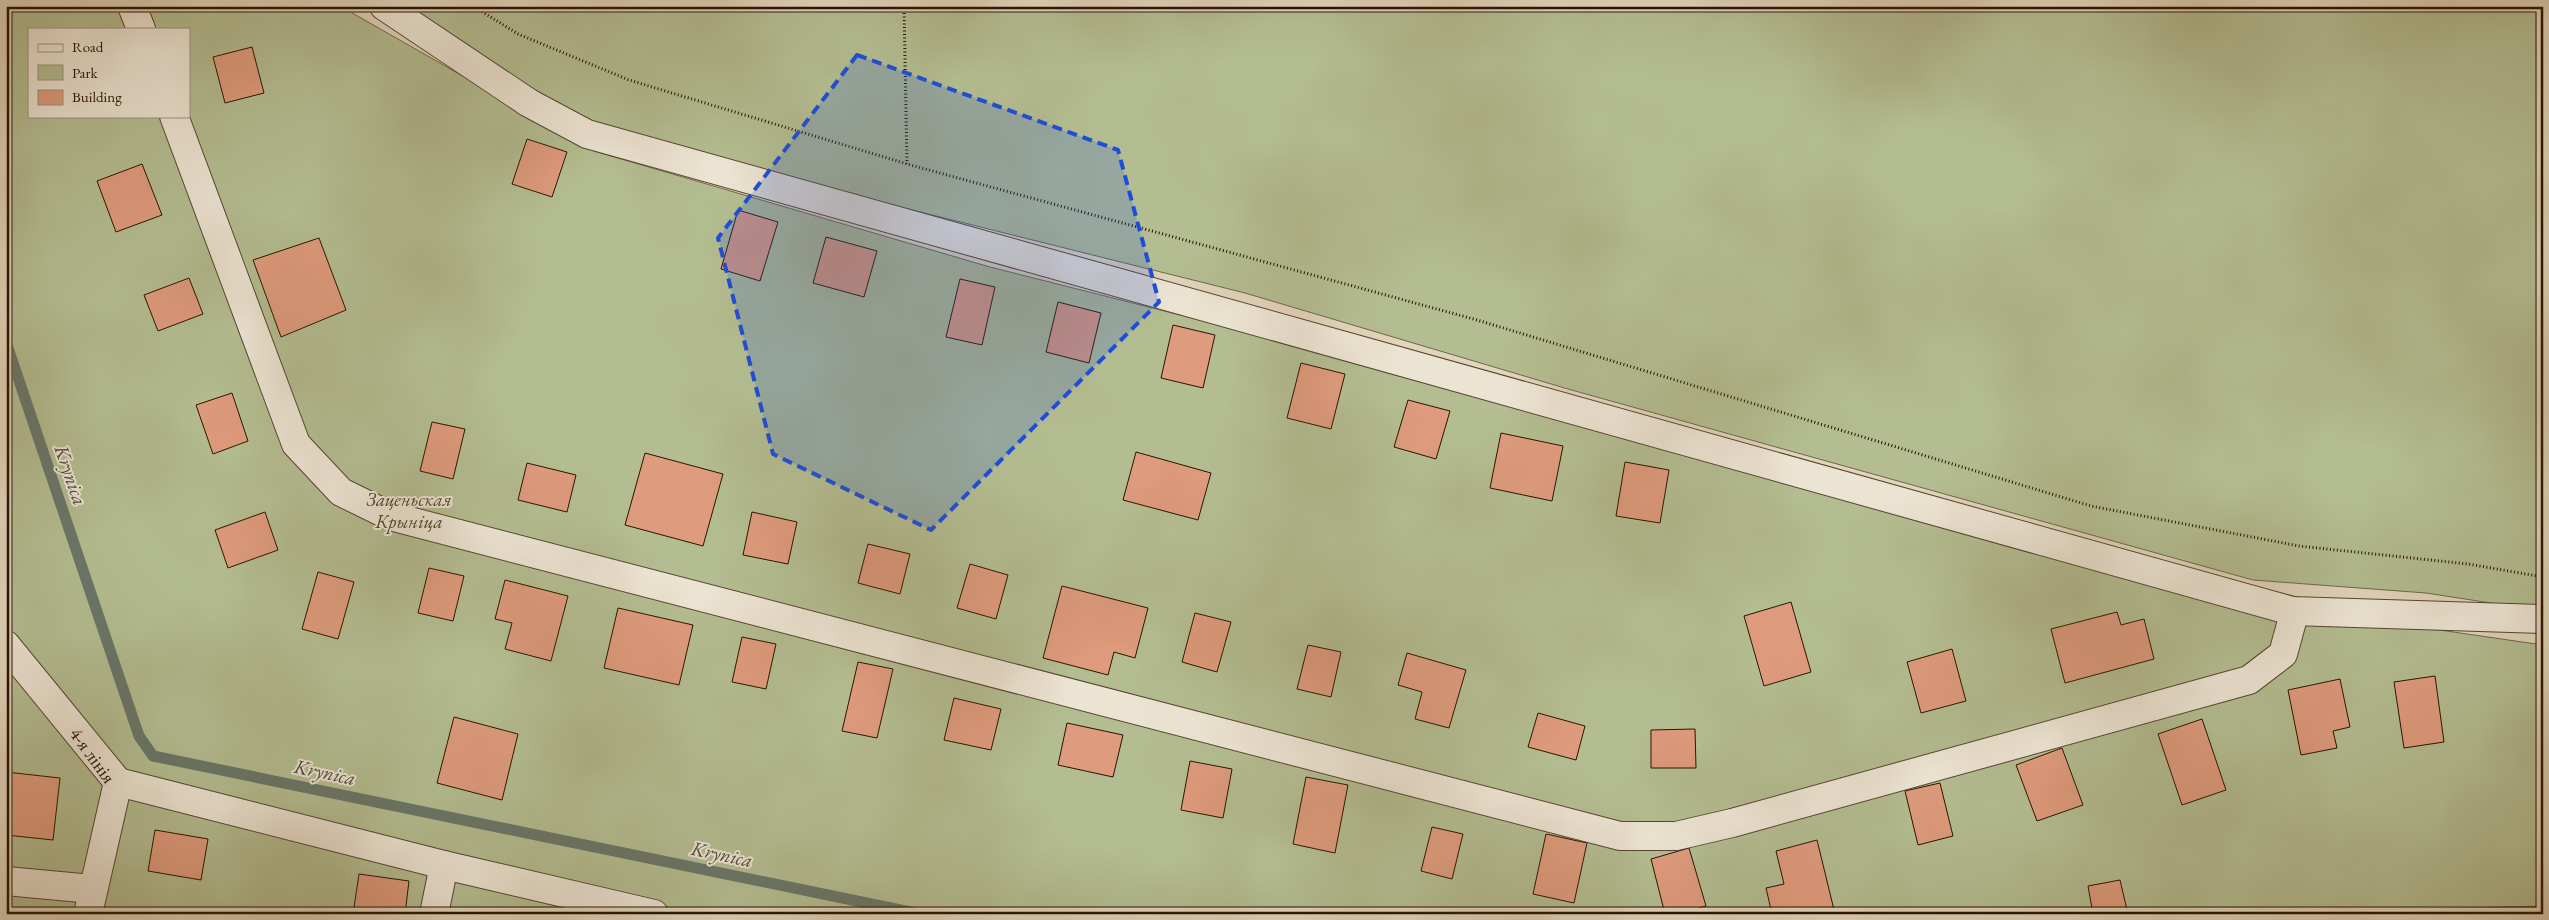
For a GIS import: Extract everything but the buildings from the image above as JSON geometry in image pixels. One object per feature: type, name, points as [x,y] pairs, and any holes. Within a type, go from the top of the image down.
[{"type":"street","points":[[132,6],[141,28]]},
{"type":"street","points":[[384,6],[529,103],[587,134],[2292,611],[2543,619]]},
{"type":"street","points":[[175,118],[296,444],[341,492],[390,516],[1620,836],[1676,836],[1732,823],[2249,680],[2283,654],[2292,621],[2292,611]]},
{"type":"street","name":"4-я лінія","points":[[6,645],[118,782],[90,902]]},
{"type":"street","points":[[118,782],[444,865],[654,914]]},
{"type":"street","points":[[434,914],[444,865]]},
{"type":"street","points":[[6,882],[90,902]]},
{"type":"path","points":[[473,6],[518,34],[629,80],[907,164],[1477,320],[2091,506],[2299,546],[2468,564],[2543,577]]},
{"type":"path","points":[[904,6],[907,164]]},
{"type":"highlighted area","points":[[857,55],[1118,150],[1159,302],[931,530],[773,454],[718,238]]},
{"type":"green space","name":"Заценьская Крыніца","points":[[6,6],[340,6],[594,151],[990,267],[2412,626],[2543,645],[2543,914],[6,914]]},
{"type":"green space","points":[[402,6],[2543,6],[2543,611],[2426,593],[2253,580],[1568,389],[1245,293],[860,197],[592,121],[517,82]]},
{"type":"waterway","name":"Krynica","points":[[6,342],[139,736],[153,756],[920,914]]},
{"type":"waterway","name":"Krynica","points":[[2426,914],[2543,911]]}]
